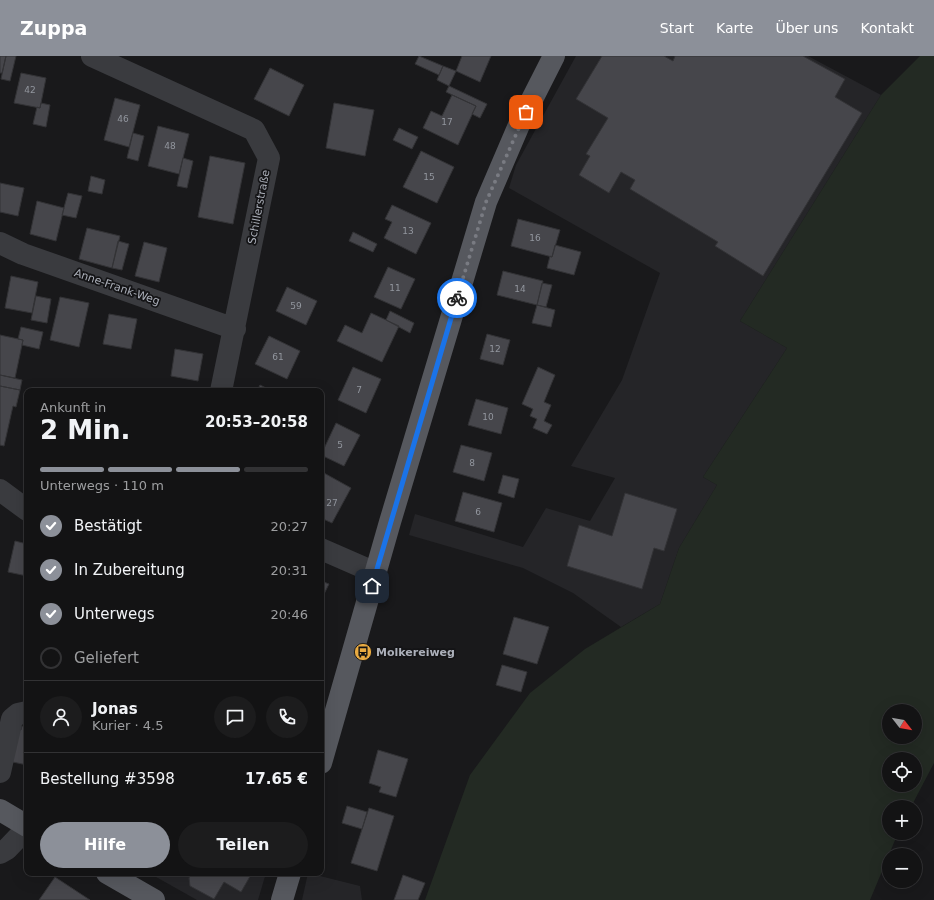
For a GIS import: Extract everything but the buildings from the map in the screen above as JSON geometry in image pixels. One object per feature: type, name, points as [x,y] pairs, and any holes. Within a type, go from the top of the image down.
[{"type":"main road","points":[[324,753],[486,202],[519,125],[554,56]]},
{"type":"main road","points":[[0,810],[24,825]]},
{"type":"main road","points":[[112,876],[154,900]]},
{"type":"main road","points":[[282,900],[289,876]]},
{"type":"street","name":"Schillerstraße","points":[[92,56],[129,65],[254,130],[269,158],[223,388]]},
{"type":"street","name":"Anne-Frank-Weg","points":[[0,243],[23,254],[235,329]]},
{"type":"street","points":[[0,490],[24,508]]},
{"type":"street","points":[[324,550],[376,573]]},
{"type":"street","points":[[0,772],[12,719],[18,714],[24,713]]},
{"type":"street","points":[[0,853],[7,848],[24,830]]},
{"type":"shaded area","points":[[576,56],[808,56],[881,95],[740,321],[787,348],[703,477],[717,485],[679,548],[660,604],[621,627],[573,593],[523,568],[409,535],[415,514],[523,547],[546,508],[590,521],[615,478],[571,466],[622,380],[660,273],[509,188],[516,165]]},
{"type":"shaded area","points":[[920,56],[934,56],[934,763],[922,786],[922,752],[882,752],[882,792],[919,792],[915,800],[882,800],[882,840],[895,840],[892,848],[882,848],[882,871],[870,900],[425,900],[470,775],[530,693],[585,649],[660,604],[679,548],[717,485],[703,477],[787,348],[740,321],[881,95]]},
{"type":"shaded area","points":[[154,876],[265,876],[258,900],[197,900]]},
{"type":"shaded area","points":[[307,876],[320,876],[360,886],[362,900],[302,900]]},
{"type":"way so far","points":[[457,298],[486,202],[526,112]]},
{"type":"place","name":"Molkereiweg","points":[[363,652]]},
{"type":"route","points":[[372,586],[457,298]]}]
